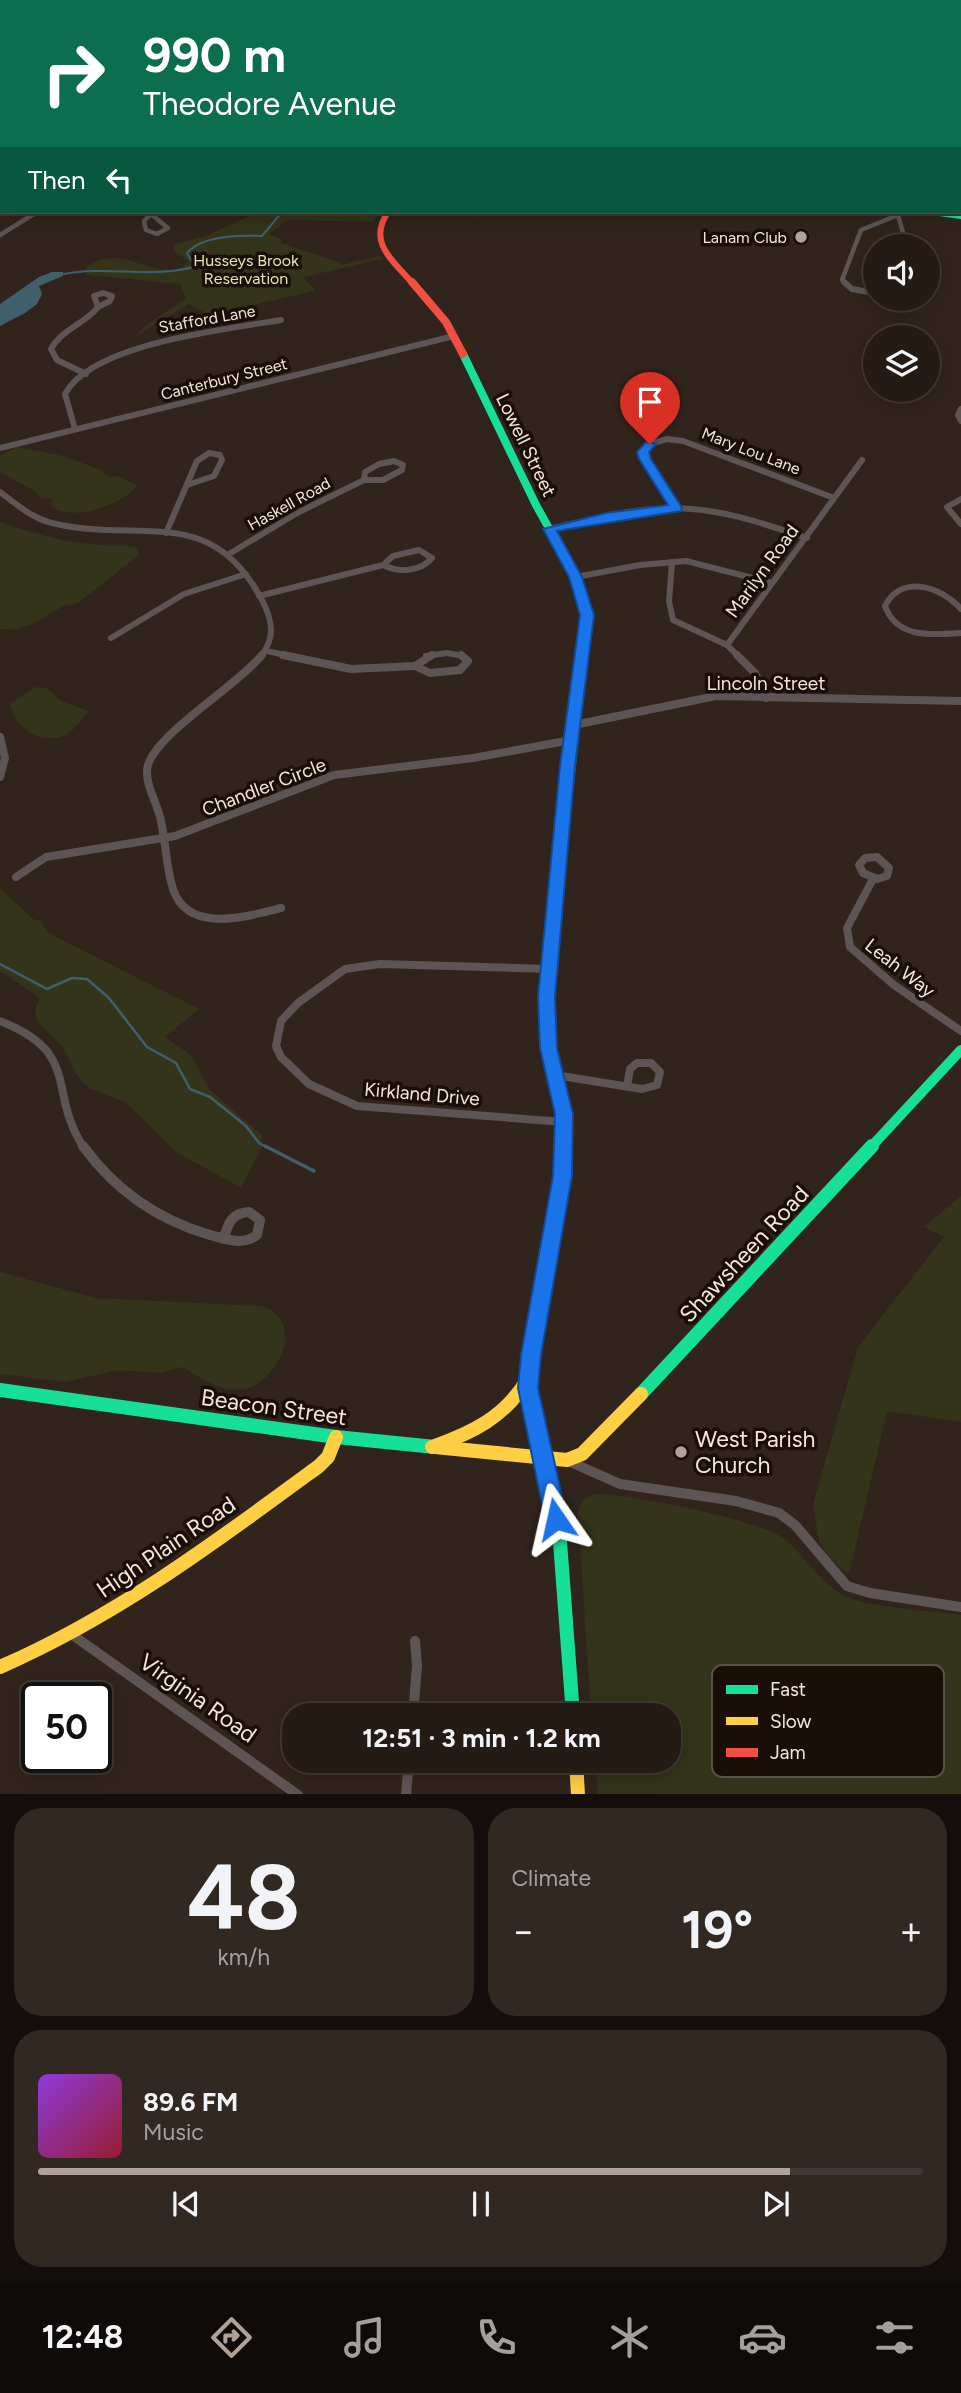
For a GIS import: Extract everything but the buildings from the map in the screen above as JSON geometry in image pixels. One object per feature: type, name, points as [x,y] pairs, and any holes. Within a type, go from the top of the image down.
[{"type":"main road","name":"Lowell Street","points":[[386,214],[379,225],[380,243],[454,336],[549,529],[576,577],[587,615],[571,740],[549,969],[547,1023],[564,1122],[562,1176],[529,1370],[533,1421],[544,1460],[560,1542],[572,1703]]},
{"type":"main road","name":"Shawsheen Road","points":[[567,1460],[582,1454],[631,1405],[961,1051]]},
{"type":"main road","points":[[429,1448],[482,1429],[519,1397],[529,1370]]},
{"type":"main road","name":"Beacon Street","points":[[0,1390],[336,1437],[544,1460]]},
{"type":"main road","name":"High Plain Road","points":[[0,1667],[74,1636],[319,1466],[328,1457],[336,1437]]},
{"type":"main road","points":[[544,1460],[567,1460]]},
{"type":"main road","points":[[577,1773],[578,1794]]},
{"type":"street","points":[[0,235],[34,214]]},
{"type":"street","points":[[152,214],[144,223],[148,232],[159,234],[168,228],[154,214]]},
{"type":"street","points":[[863,291],[844,284],[841,277],[861,230],[897,214]]},
{"type":"street","points":[[899,214],[904,234]]},
{"type":"street","points":[[86,374],[60,362],[51,349],[57,338],[90,317],[98,307]]},
{"type":"street","name":"Stafford Lane","points":[[75,429],[64,397],[68,387],[86,374],[134,349],[165,338],[281,320]]},
{"type":"street","name":"Canterbury Street","points":[[0,448],[454,336]]},
{"type":"street","points":[[961,409],[961,421]]},
{"type":"street","name":"Mary Lou Lane","points":[[676,508],[644,455],[650,444],[664,439],[696,445],[834,498]]},
{"type":"street","points":[[166,533],[187,485],[201,456],[211,453],[221,457],[214,476],[187,485]]},
{"type":"street","name":"Haskell Road","points":[[229,554],[291,516],[364,480],[383,480],[402,470],[403,465],[394,460],[382,462],[365,472],[364,480]]},
{"type":"street","name":"Marilyn Road","points":[[766,698],[755,673],[727,645],[862,460]]},
{"type":"street","points":[[0,492],[30,514],[56,524],[166,533],[200,540],[229,554],[246,574],[273,626],[265,651],[153,753],[147,777],[164,839],[174,892],[190,911],[206,918],[226,920],[281,908]]},
{"type":"street","points":[[961,499],[951,502],[947,507],[961,524]]},
{"type":"street","points":[[549,529],[606,517],[676,508],[724,515],[807,538]]},
{"type":"street","points":[[259,596],[383,565],[392,556],[415,550],[426,552],[432,558],[426,564],[405,570],[392,570],[383,565]]},
{"type":"street","points":[[672,562],[669,601],[673,620],[727,645]]},
{"type":"street","points":[[576,577],[672,562],[706,564],[772,583]]},
{"type":"street","points":[[111,638],[184,594],[246,574]]},
{"type":"street","points":[[961,609],[947,595],[918,587],[897,590],[888,597],[885,606],[891,620],[909,632],[925,635],[961,633]]},
{"type":"street","points":[[265,651],[351,669],[415,666],[420,671],[432,673],[460,670],[468,661],[460,653],[440,654],[421,658],[415,666]]},
{"type":"street","name":"Lincoln Street","points":[[573,724],[694,699],[961,701]]},
{"type":"street","points":[[0,737],[5,758],[0,777]]},
{"type":"street","name":"Chandler Circle","points":[[16,877],[46,857],[164,839],[208,826],[267,799],[334,775],[473,758],[571,740]]},
{"type":"street","name":"Leah Way","points":[[873,879],[847,928],[850,947],[894,985],[961,1031]]},
{"type":"street","name":"Kirkland Drive","points":[[549,969],[380,964],[345,969],[298,1003],[281,1021],[276,1046],[281,1057],[309,1084],[357,1106],[564,1122]]},
{"type":"street","points":[[0,1021],[21,1028],[47,1048],[59,1069],[83,1146],[133,1199],[155,1215],[224,1238]]},
{"type":"street","points":[[555,1075],[626,1086]]},
{"type":"street","points":[[567,1460],[620,1484],[736,1501],[779,1513],[795,1525],[848,1586],[870,1593],[961,1607]]},
{"type":"street","name":"Virginia Road","points":[[74,1636],[298,1794]]},
{"type":"street","points":[[414,1703],[417,1666],[415,1641]]},
{"type":"street","points":[[406,1794],[408,1773]]},
{"type":"green space","name":"Husseys Brook Reservation","points":[[255,214],[379,214],[373,222],[288,220],[269,234],[282,240],[281,243],[341,265],[380,256],[382,259],[304,277],[315,291],[209,315],[189,304],[135,337],[145,326],[186,298],[180,284],[87,275],[86,267],[109,258],[173,270],[188,261],[173,250],[175,244],[203,237]]},
{"type":"green space","points":[[17,447],[63,456],[101,470],[108,476],[119,477],[137,485],[131,492],[109,505],[83,512],[59,510],[51,505],[52,499],[40,498],[35,491],[0,472],[0,456]]},
{"type":"green space","points":[[0,522],[72,542],[136,547],[139,555],[78,603],[63,606],[33,624],[16,630],[0,629]]},
{"type":"green space","points":[[35,687],[47,688],[61,701],[89,711],[69,733],[61,737],[36,735],[16,719],[10,704]]},
{"type":"green space","points":[[0,888],[33,919],[41,921],[47,932],[199,1009],[165,1037],[192,1056],[209,1089],[262,1135],[262,1147],[241,1188],[176,1152],[125,1102],[88,1088],[76,1074],[63,1047],[37,1021],[35,1009],[40,998],[0,971]]},
{"type":"green space","points":[[961,1196],[961,1422],[887,1411],[849,1574],[831,1560],[819,1541],[813,1504],[858,1347],[944,1237],[924,1227]]},
{"type":"green space","points":[[0,1272],[96,1298],[262,1306],[275,1313],[283,1323],[284,1348],[279,1361],[261,1382],[241,1390],[214,1385],[183,1367],[160,1373],[118,1370],[65,1382],[0,1374]]},
{"type":"green space","points":[[593,1494],[609,1495],[661,1502],[748,1523],[783,1538],[822,1579],[850,1598],[888,1607],[961,1615],[961,1794],[598,1794],[596,1773],[681,1773],[681,1703],[590,1703],[578,1511],[582,1501]]},
{"type":"water","points":[[52,272],[63,272],[63,276],[39,286],[42,294],[37,304],[0,326],[0,304],[39,277]]},
{"type":"waterway","points":[[64,274],[166,271],[200,265],[192,262],[187,253],[194,247],[222,237],[262,236],[280,214]]},
{"type":"waterway","points":[[0,964],[47,989],[72,978],[87,979],[109,998],[147,1047],[176,1063],[190,1089],[210,1097],[246,1126],[259,1143],[268,1148]]},
{"type":"waterway","points":[[265,1146],[314,1171]]},
{"type":"traffic: fast","points":[[946,214],[961,216]]},
{"type":"traffic: fast","points":[[463,354],[536,505],[576,577],[587,615],[551,947]]},
{"type":"traffic: fast","points":[[641,1394],[961,1050]]},
{"type":"traffic: fast","points":[[547,1271],[528,1388],[560,1542],[572,1703]]},
{"type":"traffic: fast","points":[[0,1390],[336,1437],[435,1447]]},
{"type":"traffic: slow","points":[[547,1271],[562,1176],[564,1114],[549,1048],[546,997],[551,947]]},
{"type":"traffic: slow","points":[[432,1447],[474,1430],[499,1415],[519,1394],[527,1380]]},
{"type":"traffic: slow","points":[[435,1447],[567,1460],[582,1454],[641,1394]]},
{"type":"traffic: slow","points":[[0,1667],[84,1627],[205,1550],[319,1466],[328,1457],[336,1437]]},
{"type":"traffic: slow","points":[[577,1773],[578,1794]]},
{"type":"traffic: jam","points":[[387,214],[379,225],[378,237],[386,252],[446,322],[463,354]]},
{"type":"place","name":"Lanam Club","points":[[801,237]]},
{"type":"place","name":"West Parish Church","points":[[681,1452]]},
{"type":"route","points":[[556,1519],[528,1388],[531,1355],[562,1176],[564,1114],[549,1048],[546,997],[568,766],[587,615],[584,597],[576,577],[549,529],[606,517],[676,508],[671,496],[645,459],[643,452],[650,444]]}]
